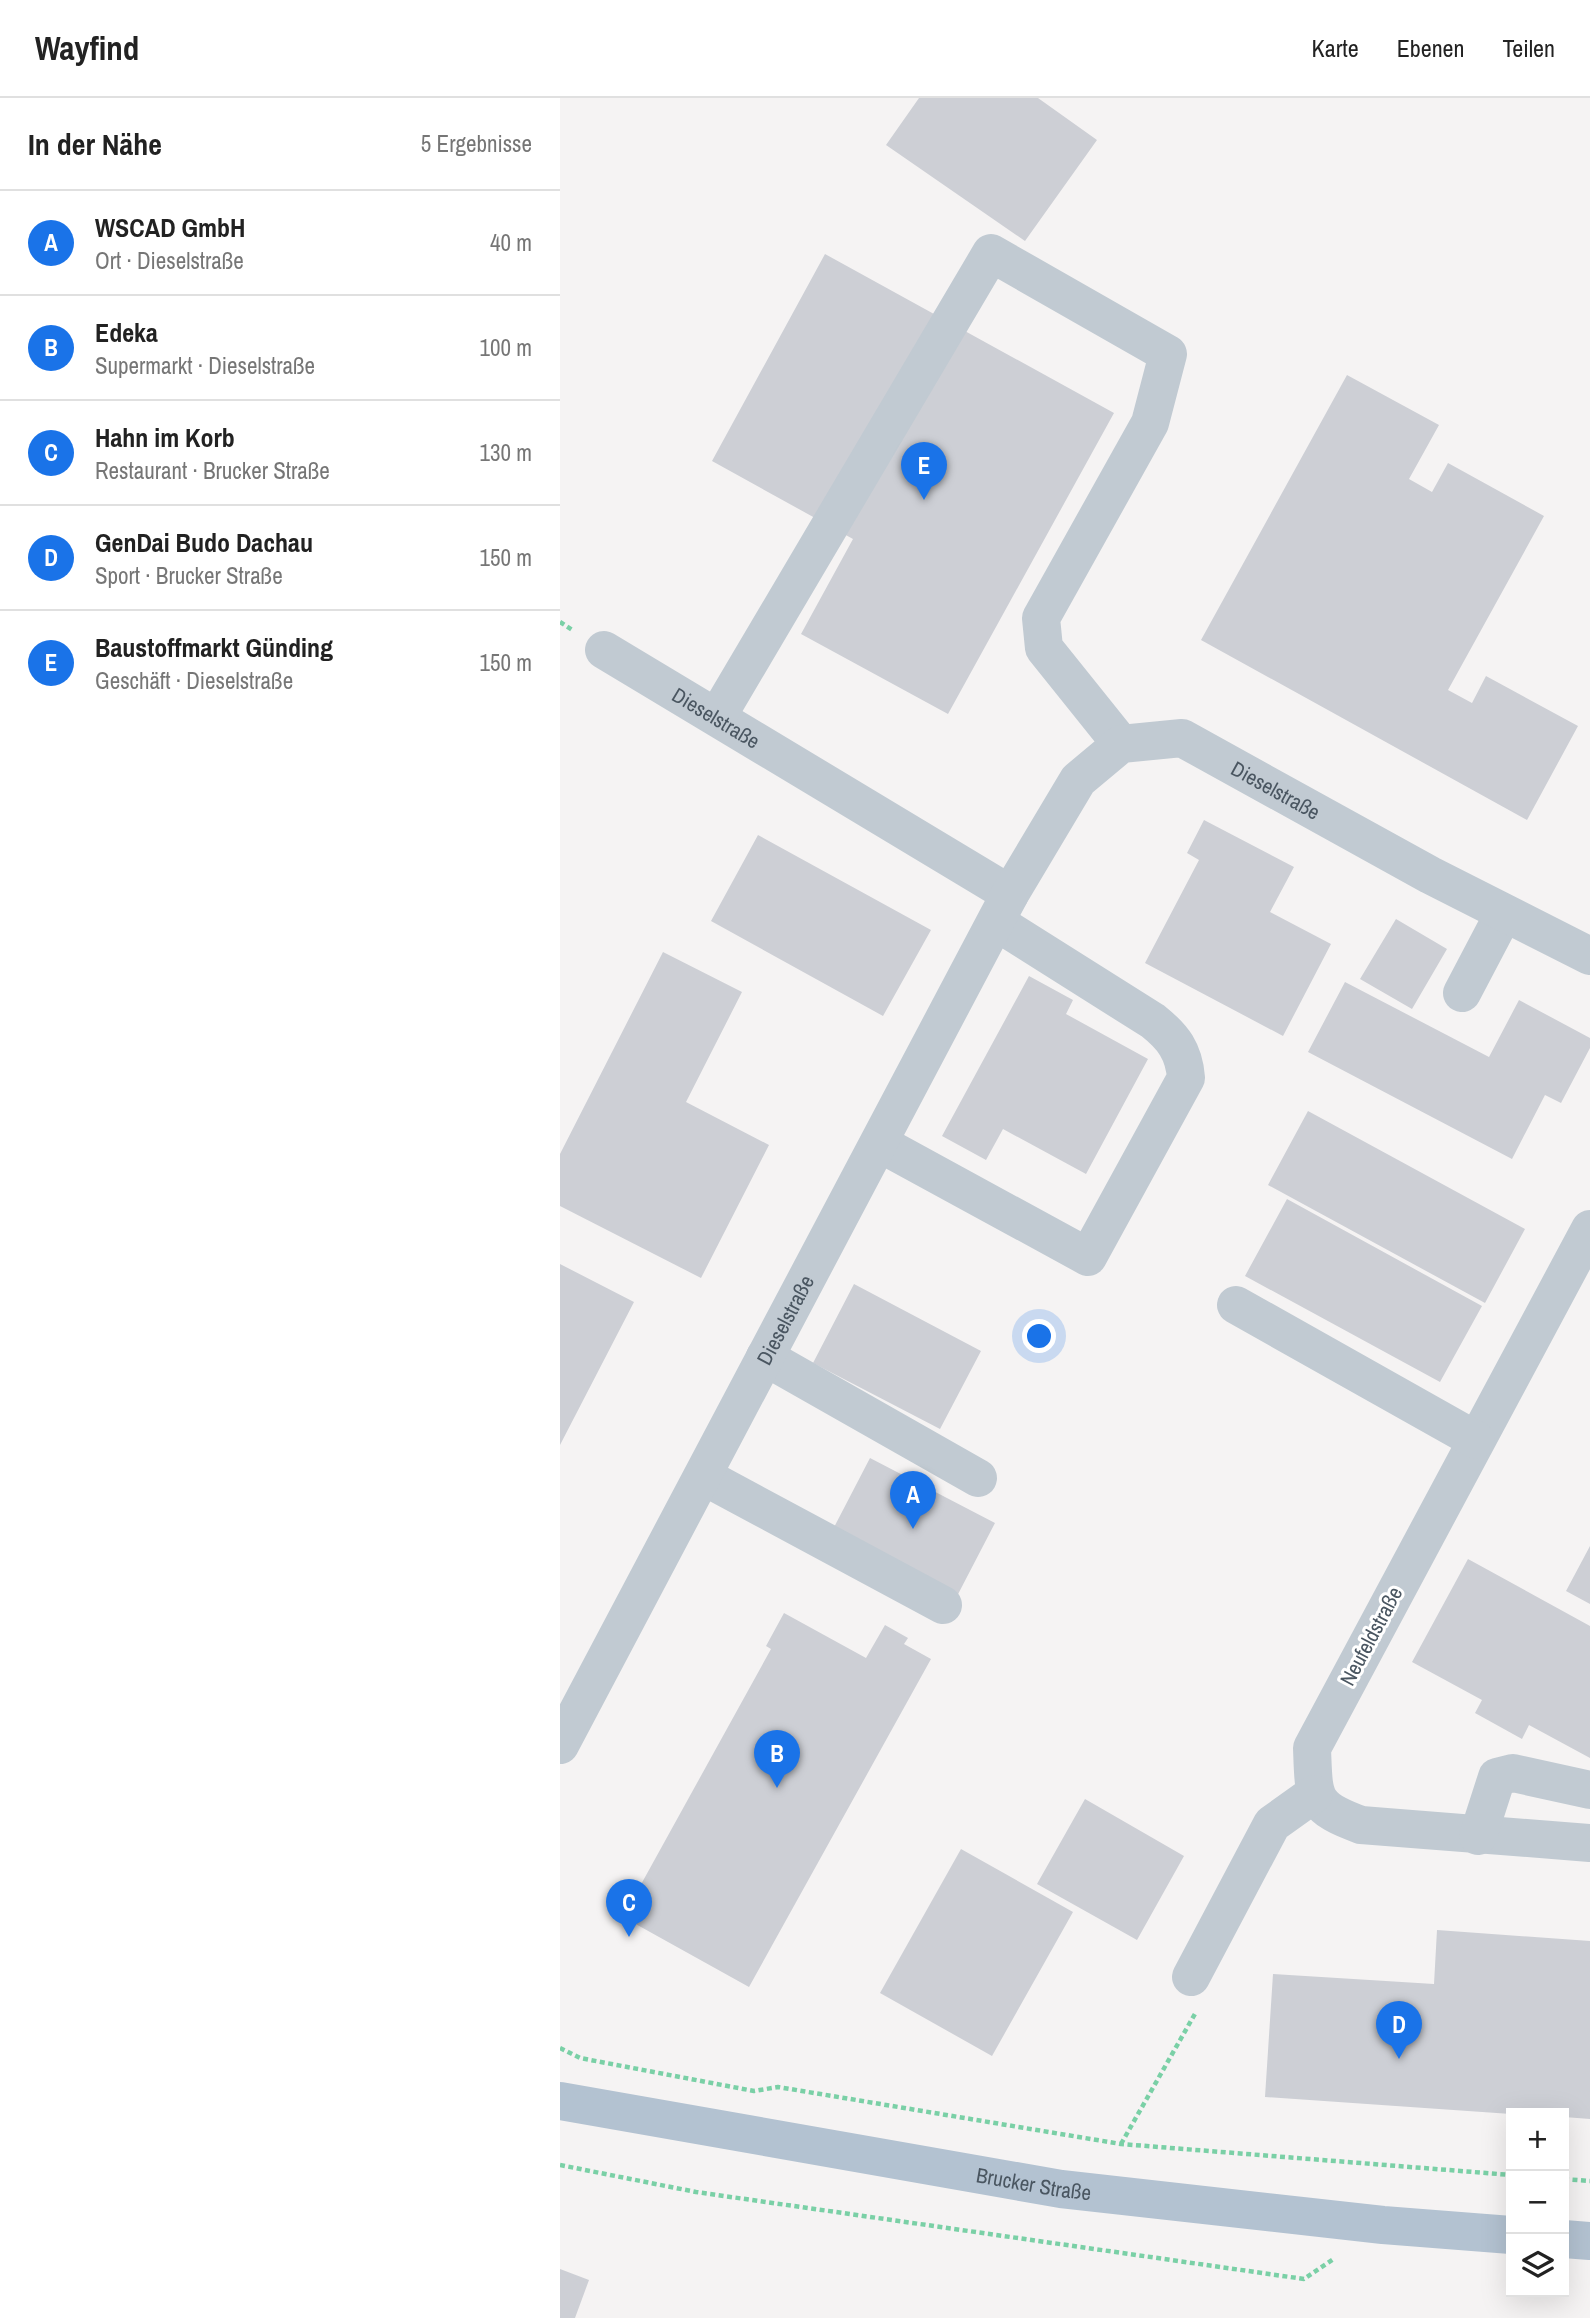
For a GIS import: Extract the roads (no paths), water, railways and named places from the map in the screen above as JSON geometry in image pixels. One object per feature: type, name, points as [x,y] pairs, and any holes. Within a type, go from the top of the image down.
[{"type":"main road","name":"Brucker Straße","points":[[560,2101],[1061,2189],[1383,2225],[1506,2235]]},
{"type":"main road","points":[[1569,2239],[1590,2241]]},
{"type":"street","points":[[717,717],[991,253],[1168,354],[1150,423],[1041,618],[1044,648],[1121,744]]},
{"type":"street","name":"Dieselstraße","points":[[604,650],[717,717],[1003,908]]},
{"type":"street","name":"Dieselstraße","points":[[560,1745],[1003,908],[1078,780],[1121,744],[1182,738],[1430,875],[1590,956]]},
{"type":"street","points":[[879,1143],[1088,1257],[1185,1078],[1185,1058],[1172,1036],[1003,908]]},
{"type":"street","points":[[1462,993],[1504,913]]},
{"type":"street","name":"Neufeldstraße","points":[[1314,1794],[1312,1748],[1590,1229]]},
{"type":"street","points":[[1236,1305],[1476,1440]]},
{"type":"street","points":[[765,1357],[978,1478]]},
{"type":"street","points":[[703,1476],[943,1605]]},
{"type":"street","points":[[1478,1836],[1497,1777],[1513,1773],[1590,1790]]},
{"type":"street","points":[[1195,1993],[1272,1824],[1314,1794],[1332,1815],[1362,1825],[1590,1843]]},
{"type":"place","name":"Baustoffmarkt Günding","points":[[924,500]]},
{"type":"place","name":"WSCAD GmbH","points":[[913,1529]]},
{"type":"place","name":"Edeka","points":[[777,1788]]},
{"type":"place","name":"Hahn im Korb","points":[[629,1937]]},
{"type":"place","name":"GenDai Budo Dachau","points":[[1399,2059]]}]
